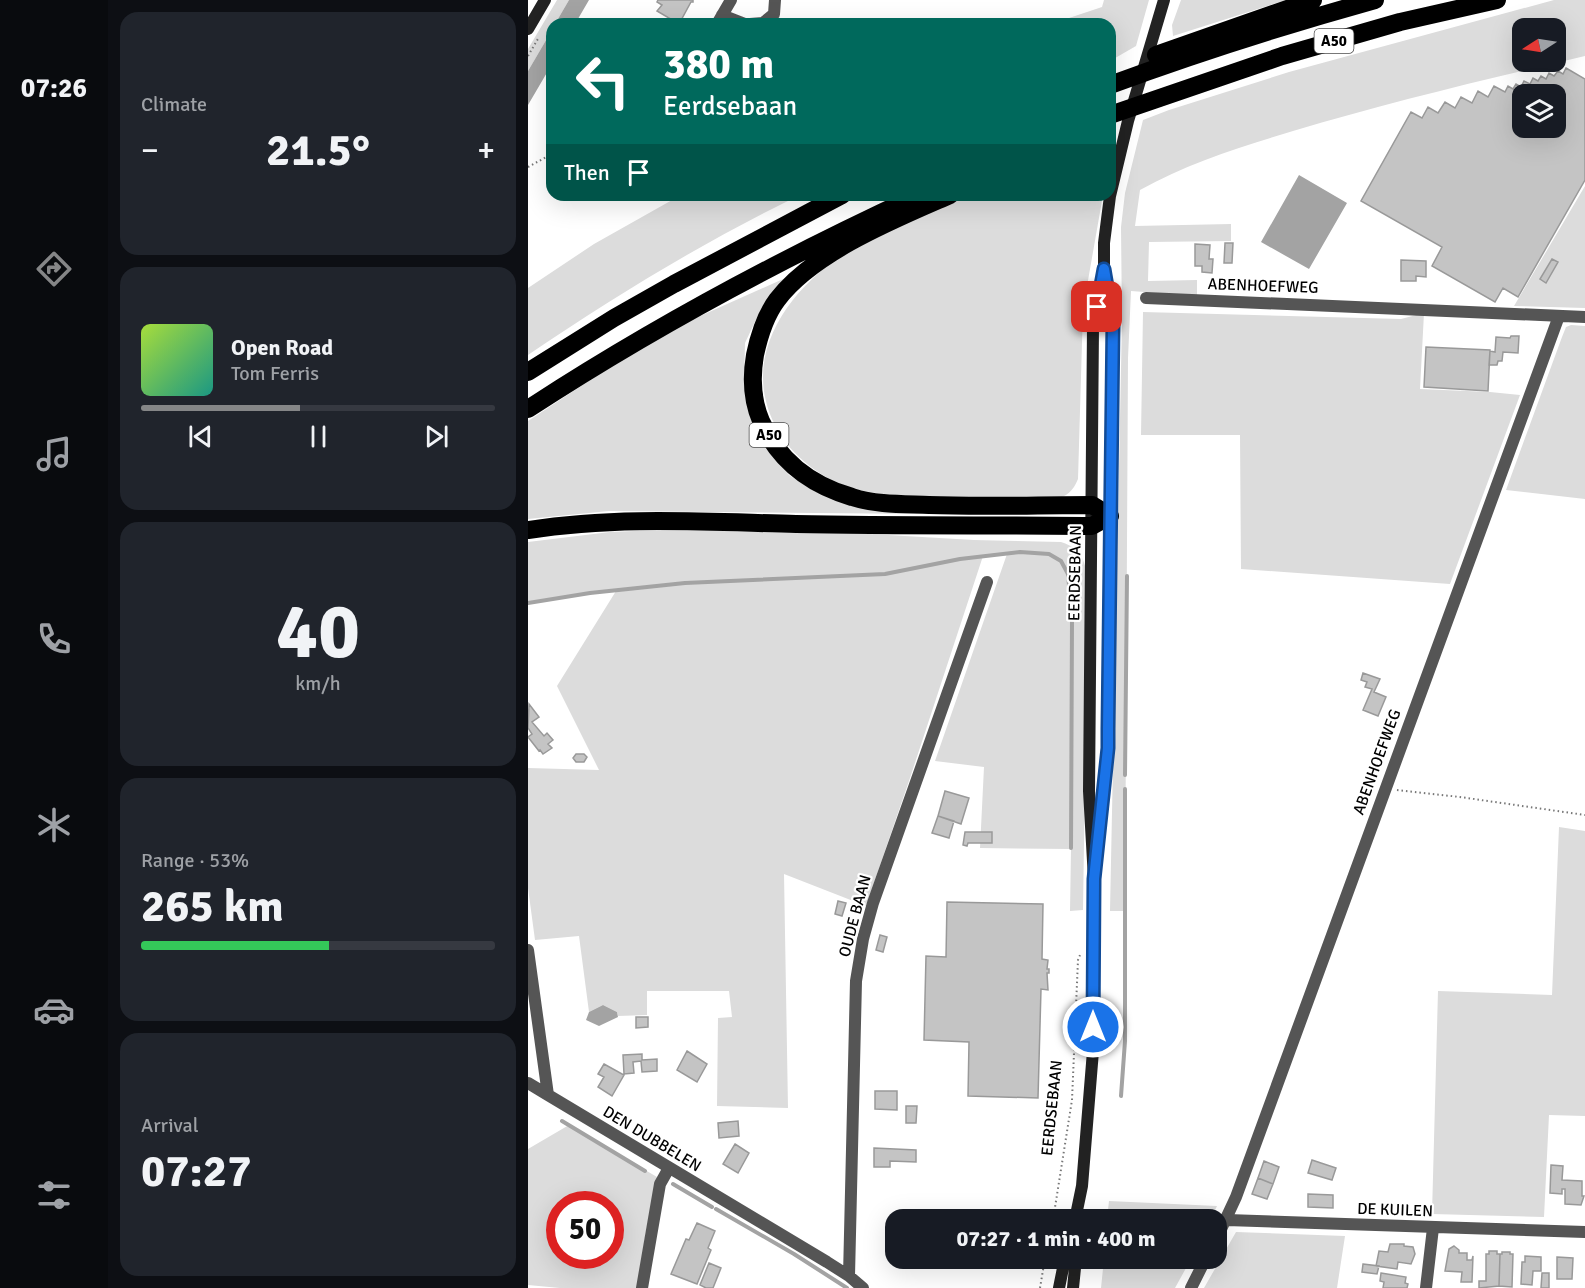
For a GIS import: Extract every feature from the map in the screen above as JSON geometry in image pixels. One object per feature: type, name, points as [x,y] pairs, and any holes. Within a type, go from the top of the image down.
[{"type":"highway","name":"A50","points":[[1116,82],[1186,50],[1313,0]]},
{"type":"highway","name":"A50","points":[[1116,71],[1186,50],[1375,0]]},
{"type":"highway","name":"A50","points":[[1116,113],[1282,56],[1389,25],[1497,0]]},
{"type":"highway","points":[[528,372],[604,324],[674,284],[831,201]]},
{"type":"highway","points":[[528,410],[618,352],[691,310],[815,243],[905,201]]},
{"type":"highway","name":"A50","points":[[936,201],[828,255],[805,272],[776,301],[758,339],[753,365],[752,385],[755,407],[765,429],[791,466],[808,479],[827,489],[854,498],[880,503],[963,506],[1092,505]]},
{"type":"highway","points":[[528,530],[585,523],[647,521],[1092,526],[1110,516],[1092,505]]},
{"type":"main road","points":[[528,29],[545,0]]},
{"type":"main road","name":"EERDSEBAAN","points":[[1116,171],[1128,121],[1164,0]]},
{"type":"main road","name":"EERDSEBAAN","points":[[1094,879],[1108,748],[1113,322],[1104,269],[1104,243],[1109,201]]},
{"type":"main road","name":"EERDSEBAAN","points":[[1077,1209],[1082,1186],[1093,1051],[1094,879],[1089,791],[1093,326],[1104,269]]},
{"type":"main road","points":[[1059,1288],[1063,1269]]},
{"type":"main road","points":[[1073,1288],[1075,1269]]},
{"type":"street","points":[[721,18],[731,0]]},
{"type":"street","points":[[769,18],[774,14],[775,0]]},
{"type":"street","name":"ABENHOEFWEG","points":[[1146,298],[1585,317]]},
{"type":"street","name":"ABENHOEFWEG","points":[[1227,1220],[1559,316]]},
{"type":"street","name":"OUDE BAAN","points":[[849,1276],[855,1000],[863,939],[873,903],[987,582]]},
{"type":"street","points":[[528,950],[548,1095]]},
{"type":"street","name":"DEN DUBBELEN","points":[[528,1083],[849,1276],[863,1288]]},
{"type":"street","points":[[642,1288],[660,1184],[669,1168]]},
{"type":"street","name":"DE KUILEN","points":[[1227,1220],[1585,1232]]},
{"type":"street","points":[[1426,1288],[1434,1228]]},
{"type":"street","points":[[1191,1288],[1200,1269]]},
{"type":"path","points":[[528,167],[546,157]]},
{"type":"path","points":[[1409,792],[1585,814]]},
{"type":"path","name":"EERDSEBAAN","points":[[1055,1209],[1072,1100],[1078,960],[1093,932]]},
{"type":"path","points":[[1040,1288],[1043,1269]]},
{"type":"shaded area","points":[[557,0],[569,0],[558,18],[546,18]]},
{"type":"shaded area","points":[[569,0],[589,0],[578,18],[558,18]]},
{"type":"shaded area","points":[[1104,0],[1149,0],[1136,46],[1116,58],[1116,18],[1069,18],[1102,7]]},
{"type":"shaded area","points":[[1181,0],[1286,0],[1173,36],[1172,25]]},
{"type":"shaded area","points":[[1554,0],[1585,0],[1585,56],[1566,60],[1566,18],[1512,18],[1512,72],[1517,72],[1293,131],[1196,164],[1140,190],[1135,226],[1231,224],[1231,241],[1149,242],[1148,281],[1197,280],[1197,296],[1131,291],[1128,358],[1125,911],[1110,911],[1122,320],[1121,227],[1125,193],[1143,120],[1289,72]]},
{"type":"shaded area","points":[[546,19],[546,40],[528,71],[528,49]]},
{"type":"shaded area","points":[[546,40],[546,74],[528,105],[528,71]]},
{"type":"shaded area","points":[[1299,175],[1347,203],[1309,269],[1261,242]]},
{"type":"shaded area","points":[[1585,186],[1585,308],[1514,306]]},
{"type":"shaded area","points":[[670,201],[788,201],[661,270],[528,355],[528,288],[594,244]]},
{"type":"shaded area","points":[[946,201],[1102,201],[1083,309],[1078,479],[1072,490],[1063,497],[1054,499],[912,496],[869,492],[833,481],[810,466],[790,447],[775,425],[765,398],[763,372],[768,347],[777,323],[792,301],[830,263],[856,246]]},
{"type":"shaded area","points":[[792,275],[761,309],[745,343],[744,385],[769,450],[789,475],[814,491],[840,501],[923,514],[609,511],[528,519],[528,421],[660,334]]},
{"type":"shaded area","points":[[1143,312],[1401,319],[1424,313],[1420,389],[1520,395],[1450,584],[1241,569],[1240,435],[1141,435]]},
{"type":"shaded area","points":[[1585,326],[1585,499],[1506,490],[1562,337],[1566,327]]},
{"type":"shaded area","points":[[659,530],[853,533],[1061,542],[1077,551],[1088,575],[1083,910],[1070,911],[1071,849],[980,848],[984,767],[935,761],[1007,554],[983,556],[866,906],[784,874],[788,1108],[717,1106],[718,1018],[732,1017],[729,991],[647,991],[647,1015],[618,1016],[617,1012],[603,1005],[589,1012],[579,936],[535,940],[528,888],[528,768],[599,770],[557,686],[616,591],[528,602],[528,542],[610,532]]},
{"type":"shaded area","points":[[1559,827],[1585,831],[1585,1116],[1549,1115],[1544,1217],[1432,1214],[1438,991],[1552,995]]},
{"type":"shaded area","points":[[603,1005],[617,1012],[618,1017],[599,1026],[586,1020],[589,1012]]},
{"type":"shaded area","points":[[569,1125],[657,1177],[637,1288],[560,1288],[528,1285],[528,1149]]},
{"type":"shaded area","points":[[1109,1201],[1217,1206],[1216,1209],[1108,1209]]},
{"type":"shaded area","points":[[1236,1232],[1345,1236],[1337,1288],[1204,1288],[1215,1269],[1227,1269],[1227,1248]]},
{"type":"shaded area","points":[[1103,1269],[1185,1269],[1175,1288],[1101,1288]]},
{"type":"building","points":[[658,0],[693,0],[682,18],[669,18],[657,11],[662,5],[657,2]]},
{"type":"building","points":[[1566,68],[1585,79],[1585,180],[1518,297],[1503,288],[1495,302],[1432,266],[1442,247],[1361,201],[1411,112],[1422,118],[1428,107],[1438,113],[1445,102],[1455,108],[1461,97],[1472,103],[1478,91],[1488,97],[1494,86],[1505,92],[1508,86],[1512,88],[1512,138],[1566,138],[1566,84],[1530,84],[1533,78],[1538,81],[1541,76],[1546,79],[1549,73],[1554,76],[1560,72],[1563,74]]},
{"type":"building","points":[[1225,243],[1233,243],[1232,263],[1224,263]]},
{"type":"building","points":[[1195,244],[1210,245],[1209,259],[1213,259],[1212,273],[1202,272],[1202,266],[1195,266]]},
{"type":"building","points":[[1552,259],[1558,262],[1546,283],[1540,279]]},
{"type":"building","points":[[1401,260],[1426,261],[1426,277],[1416,276],[1416,281],[1401,281]]},
{"type":"building","points":[[1519,336],[1518,353],[1503,352],[1502,361],[1498,361],[1497,365],[1489,365],[1490,351],[1495,352],[1496,337],[1510,338]]},
{"type":"building","points":[[1426,347],[1490,350],[1488,391],[1424,387]]},
{"type":"building","points":[[1363,673],[1380,679],[1374,692],[1386,697],[1378,716],[1363,710],[1372,689],[1365,687],[1367,682],[1361,680]]},
{"type":"building","points":[[529,704],[539,717],[532,722],[544,736],[547,733],[553,740],[548,744],[552,748],[543,754],[528,737],[532,734],[528,728]]},
{"type":"building","points":[[576,754],[584,754],[587,757],[584,762],[576,762],[573,758]]},
{"type":"building","points":[[945,791],[969,798],[961,824],[938,816]]},
{"type":"building","points":[[938,816],[954,821],[949,838],[932,833]]},
{"type":"building","points":[[965,832],[992,832],[992,843],[963,845]]},
{"type":"building","points":[[838,901],[846,903],[842,916],[835,914]]},
{"type":"building","points":[[947,902],[1043,904],[1042,959],[1048,960],[1049,973],[1047,973],[1048,990],[1041,989],[1038,1098],[968,1096],[969,1042],[924,1040],[926,956],[946,957]]},
{"type":"building","points":[[880,935],[887,937],[883,952],[876,950]]},
{"type":"building","points":[[636,1017],[648,1017],[648,1027],[636,1028]]},
{"type":"building","points":[[687,1051],[707,1064],[697,1082],[677,1070]]},
{"type":"building","points":[[642,1054],[642,1060],[657,1059],[657,1071],[642,1072],[641,1061],[633,1062],[634,1073],[624,1074],[623,1055]]},
{"type":"building","points":[[604,1064],[624,1075],[612,1096],[598,1087],[604,1077],[598,1074]]},
{"type":"building","points":[[875,1091],[897,1091],[897,1110],[875,1109]]},
{"type":"building","points":[[906,1106],[917,1106],[916,1123],[906,1123]]},
{"type":"building","points":[[738,1121],[739,1136],[719,1138],[718,1123]]},
{"type":"building","points":[[735,1144],[749,1153],[738,1173],[723,1164]]},
{"type":"building","points":[[874,1148],[916,1150],[916,1162],[890,1161],[890,1167],[874,1167]]},
{"type":"building","points":[[1312,1160],[1336,1168],[1332,1180],[1308,1173]]},
{"type":"building","points":[[1264,1161],[1279,1167],[1273,1184],[1258,1178]]},
{"type":"building","points":[[1551,1165],[1563,1166],[1562,1180],[1582,1181],[1582,1196],[1584,1196],[1581,1205],[1565,1204],[1565,1189],[1562,1189],[1562,1194],[1550,1193]]},
{"type":"building","points":[[1258,1178],[1273,1184],[1267,1199],[1252,1194]]},
{"type":"building","points":[[1308,1194],[1333,1195],[1333,1208],[1308,1207]]},
{"type":"building","points":[[697,1223],[715,1231],[708,1248],[711,1250],[697,1284],[671,1274],[686,1239],[689,1240]]},
{"type":"building","points":[[1390,1244],[1404,1244],[1404,1246],[1413,1247],[1415,1254],[1411,1264],[1398,1262],[1397,1269],[1376,1266],[1379,1251],[1388,1252]]},
{"type":"building","points":[[1454,1246],[1459,1253],[1467,1253],[1467,1260],[1472,1260],[1473,1256],[1472,1282],[1461,1282],[1462,1272],[1445,1271],[1449,1249]]},
{"type":"building","points":[[1489,1251],[1497,1251],[1497,1254],[1500,1254],[1499,1286],[1479,1288],[1479,1281],[1486,1281],[1486,1254],[1489,1254]]},
{"type":"building","points":[[1502,1252],[1513,1254],[1512,1287],[1499,1286],[1500,1254]]},
{"type":"building","points":[[1525,1256],[1541,1257],[1541,1271],[1533,1271],[1532,1285],[1521,1284],[1522,1262],[1525,1262]]},
{"type":"building","points":[[1557,1257],[1573,1258],[1572,1279],[1557,1279]]},
{"type":"building","points":[[709,1263],[721,1268],[713,1288],[700,1285]]},
{"type":"building","points":[[1363,1264],[1379,1266],[1377,1274],[1362,1272]]},
{"type":"building","points":[[1381,1273],[1406,1277],[1407,1288],[1383,1288],[1384,1282],[1380,1281]]},
{"type":"building","points":[[1542,1273],[1549,1273],[1549,1288],[1541,1288]]},
{"type":"waterway","points":[[528,603],[590,593],[685,583],[885,574],[960,559],[1020,552],[1049,554],[1061,561],[1068,574],[1072,619],[1071,848]]},
{"type":"waterway","points":[[1125,775],[1127,576]]},
{"type":"waterway","points":[[1121,1096],[1125,1041],[1125,789]]},
{"type":"waterway","points":[[562,1121],[645,1171]]},
{"type":"waterway","points":[[673,1184],[712,1207]]},
{"type":"waterway","points":[[716,1209],[847,1288]]},
{"type":"route","points":[[1093,1027],[1094,879],[1108,748],[1113,322],[1104,269],[1097,307]]}]
